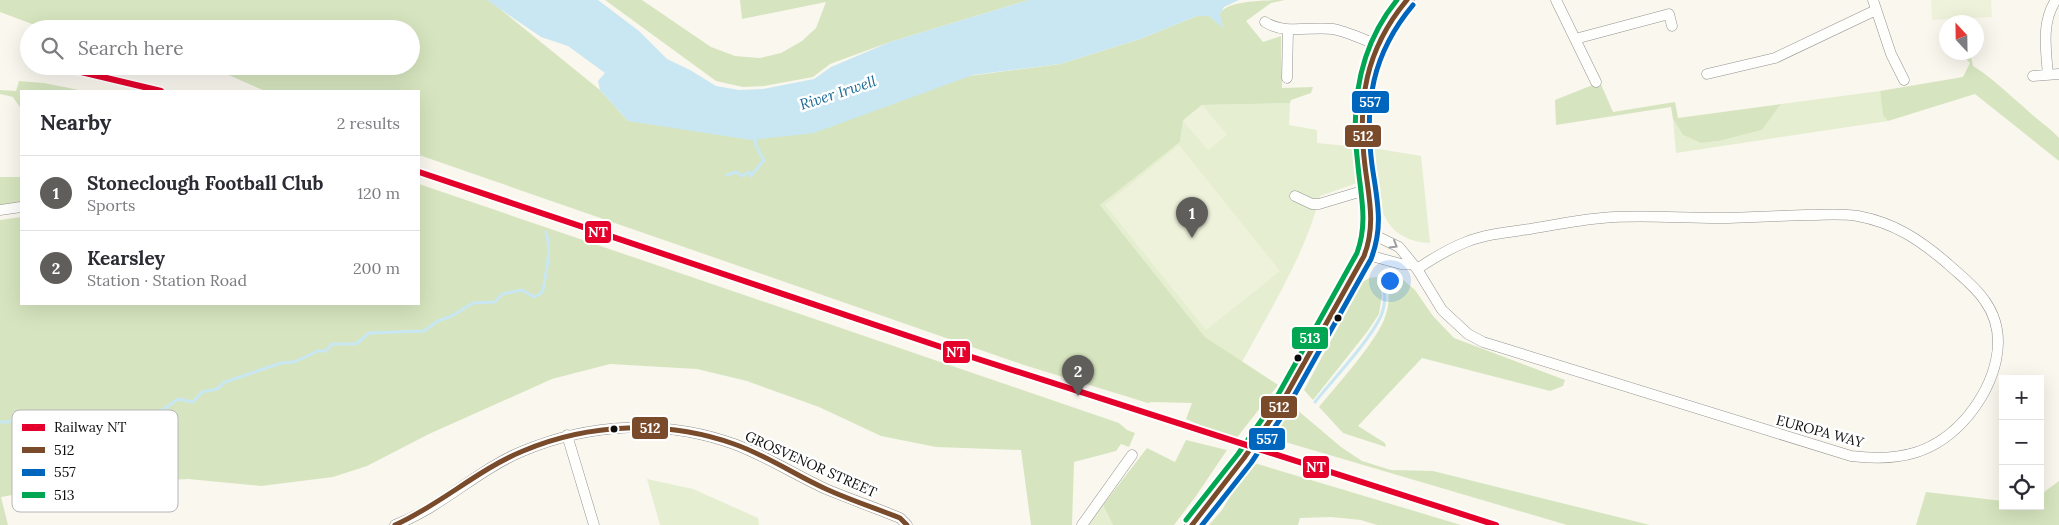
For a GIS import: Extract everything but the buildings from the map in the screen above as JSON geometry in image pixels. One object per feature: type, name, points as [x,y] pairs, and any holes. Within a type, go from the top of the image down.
[{"type":"main road","points":[[1192,525],[1232,475],[1291,388],[1364,254],[1372,224],[1362,137],[1361,112],[1364,87],[1377,45],[1385,28],[1407,0]]},
{"type":"street","points":[[1556,0],[1596,82]]},
{"type":"street","points":[[2033,76],[2054,75],[2045,39],[2047,19],[2056,0]]},
{"type":"street","points":[[1707,73],[1775,58],[1874,5],[1891,54],[1904,80]]},
{"type":"street","points":[[1575,39],[1669,14],[1672,26]]},
{"type":"street","points":[[1264,22],[1273,28],[1288,30],[1334,30],[1377,45]]},
{"type":"street","points":[[1287,78],[1288,30]]},
{"type":"street","points":[[1295,196],[1312,204],[1319,204],[1369,189]]},
{"type":"street","points":[[0,210],[20,207]]},
{"type":"street","name":"EUROPA WAY","points":[[1370,233],[1400,247],[1442,310],[1468,334],[1483,342],[1851,456],[1869,458],[1897,457],[1917,453],[1936,444],[1955,430],[1969,414],[1992,375],[1998,354],[1998,332],[1994,315],[1975,288],[1923,243],[1906,233],[1880,222],[1856,216],[1831,214],[1714,218],[1604,218],[1495,234],[1467,241],[1414,266]]},
{"type":"street","points":[[1364,254],[1414,266]]},
{"type":"street","name":"GROSVENOR STREET","points":[[395,525],[437,504],[482,473],[522,451],[567,436],[625,427],[665,427],[734,444],[826,489],[900,518],[907,525]]},
{"type":"street","points":[[567,436],[594,525]]},
{"type":"street","points":[[1082,525],[1132,455]]},
{"type":"green space","points":[[0,0],[489,0],[600,90],[628,121],[1060,64],[1140,39],[1197,16],[1209,16],[1223,27],[1220,15],[1229,6],[1248,2],[1285,0],[1271,3],[1246,21],[1263,42],[1281,36],[1282,88],[1313,87],[1311,93],[1291,100],[1290,103],[1202,105],[1183,120],[1180,142],[1100,205],[1205,337],[1278,385],[1235,440],[1186,419],[1192,403],[1148,403],[1024,365],[420,155],[420,90],[263,90],[229,75],[420,75],[420,20],[21,20],[0,12]]},
{"type":"green space","points":[[605,0],[642,0],[711,47],[735,56],[760,58],[781,53],[802,41],[816,28],[826,2],[742,19],[740,0],[1029,0],[890,42],[830,64],[813,77],[764,86],[743,87],[716,81]]},
{"type":"green space","points":[[1931,0],[1991,0],[1992,17],[1984,17],[1984,15],[1939,15],[1939,20],[1932,20]]},
{"type":"green space","points":[[1967,60],[1972,60],[1973,66],[1994,81],[2059,138],[2059,161],[1975,94],[1888,121],[1883,115],[1880,91],[1963,77],[1970,63]]},
{"type":"green space","points":[[19,81],[44,83],[79,90],[20,90],[20,108],[13,97],[0,94],[0,90],[16,91]]},
{"type":"green space","points":[[1600,82],[1613,112],[1675,102],[1678,118],[1781,104],[1762,130],[1719,141],[1701,143],[1683,135],[1673,119],[1671,107],[1556,125],[1555,100]]},
{"type":"green space","points":[[1880,91],[1883,115],[1888,121],[1676,153],[1673,119],[1683,135],[1701,143],[1719,141],[1762,130],[1781,104]]},
{"type":"green space","points":[[1290,103],[1289,125],[1317,130],[1317,143],[1358,147],[1363,181],[1320,196],[1306,239],[1242,362],[1205,337],[1100,205],[1180,142],[1183,120],[1202,105]]},
{"type":"green space","points":[[1202,105],[1227,135],[1208,150],[1183,121]]},
{"type":"green space","points":[[1179,145],[1280,271],[1206,330],[1105,205]]},
{"type":"green space","points":[[1373,148],[1421,156],[1430,243],[1412,240],[1398,233],[1389,223],[1382,210],[1378,196]]},
{"type":"green space","points":[[0,177],[20,177],[20,202],[0,205]]},
{"type":"green space","points":[[420,184],[1119,423],[1127,430],[1135,433],[1129,447],[1121,444],[1116,451],[1074,462],[1072,525],[1031,525],[1021,450],[936,447],[881,436],[819,407],[747,381],[697,369],[610,364],[552,379],[429,434],[367,466],[333,477],[261,486],[178,480],[178,410],[12,410],[12,495],[1,497],[8,525],[0,525],[0,220],[20,217],[20,305],[420,305]]},
{"type":"green space","points":[[1386,276],[1401,278],[1415,290],[1433,316],[1454,338],[1565,380],[1563,386],[1550,391],[1422,358],[1358,426],[1385,443],[1386,447],[1343,433],[1319,407],[1357,362],[1382,324],[1389,300]]},
{"type":"green space","points":[[1378,277],[1382,295],[1379,314],[1313,400],[1304,390],[1363,282],[1369,278]]},
{"type":"green space","points":[[1289,403],[1341,447],[1362,461],[1391,470],[1433,471],[1650,525],[1567,525],[1268,437]]},
{"type":"green space","points":[[1186,440],[1227,450],[1174,525],[1113,525],[1103,505],[1147,448],[1175,462]]},
{"type":"green space","points":[[1251,462],[1461,525],[1377,525],[1361,520],[1331,517],[1300,518],[1298,525],[1209,525],[1222,510]]},
{"type":"green space","points":[[647,479],[693,489],[758,518],[759,525],[660,525]]},
{"type":"green space","points":[[2059,481],[2059,525],[1916,525],[1926,492],[1999,501],[1999,510],[2044,510],[2044,492]]},
{"type":"green space","points":[[1103,505],[1113,525],[1087,525]]},
{"type":"water","name":"River Irwell","points":[[487,0],[598,0],[639,31],[667,59],[716,86],[739,90],[763,89],[814,79],[831,67],[890,42],[1029,0],[1239,0],[1224,7],[1220,14],[1223,28],[1209,16],[1197,16],[1140,39],[1060,64],[973,75],[814,133],[751,140],[628,121],[600,90],[598,81],[605,73],[568,46],[541,37]]},
{"type":"waterway","points":[[727,175],[736,172],[743,176],[749,172],[751,176],[764,160],[756,146],[755,139]]},
{"type":"waterway","points":[[162,410],[178,399],[193,402],[202,392],[217,389],[225,382],[281,363],[294,362],[318,351],[326,351],[332,344],[356,344],[369,333],[424,331],[438,321],[452,316],[473,303],[495,302],[502,294],[522,290],[534,297],[543,290],[548,254],[546,232]]},
{"type":"waterway","points":[[1315,402],[1359,349],[1381,316],[1385,294],[1383,281]]},
{"type":"waterway","points":[[0,422],[12,420]]},
{"type":"rail line","name":"NT","points":[[94,75],[157,90]]},
{"type":"rail line","name":"NT","points":[[420,172],[956,352],[1496,525]]},
{"type":"transit line","name":"513","points":[[1186,520],[1238,454],[1274,402],[1357,253],[1363,220],[1355,122],[1360,78],[1373,38],[1397,0]]},
{"type":"transit line","name":"512","points":[[1192,525],[1244,458],[1280,406],[1364,256],[1368,245],[1371,222],[1362,120],[1367,78],[1382,38],[1407,0]]},
{"type":"transit line","name":"557","points":[[1202,525],[1251,463],[1286,410],[1371,259],[1375,247],[1378,224],[1369,121],[1374,80],[1388,42],[1399,23],[1413,5]]},
{"type":"transit line","name":"512","points":[[395,525],[428,508],[490,468],[523,451],[574,435],[628,428],[682,431],[734,444],[758,454],[826,489],[900,518],[907,525]]},
{"type":"place","name":"Stoneclough Football Club","points":[[1192,238]]},
{"type":"place","name":"Kearsley","points":[[1078,396]]}]
